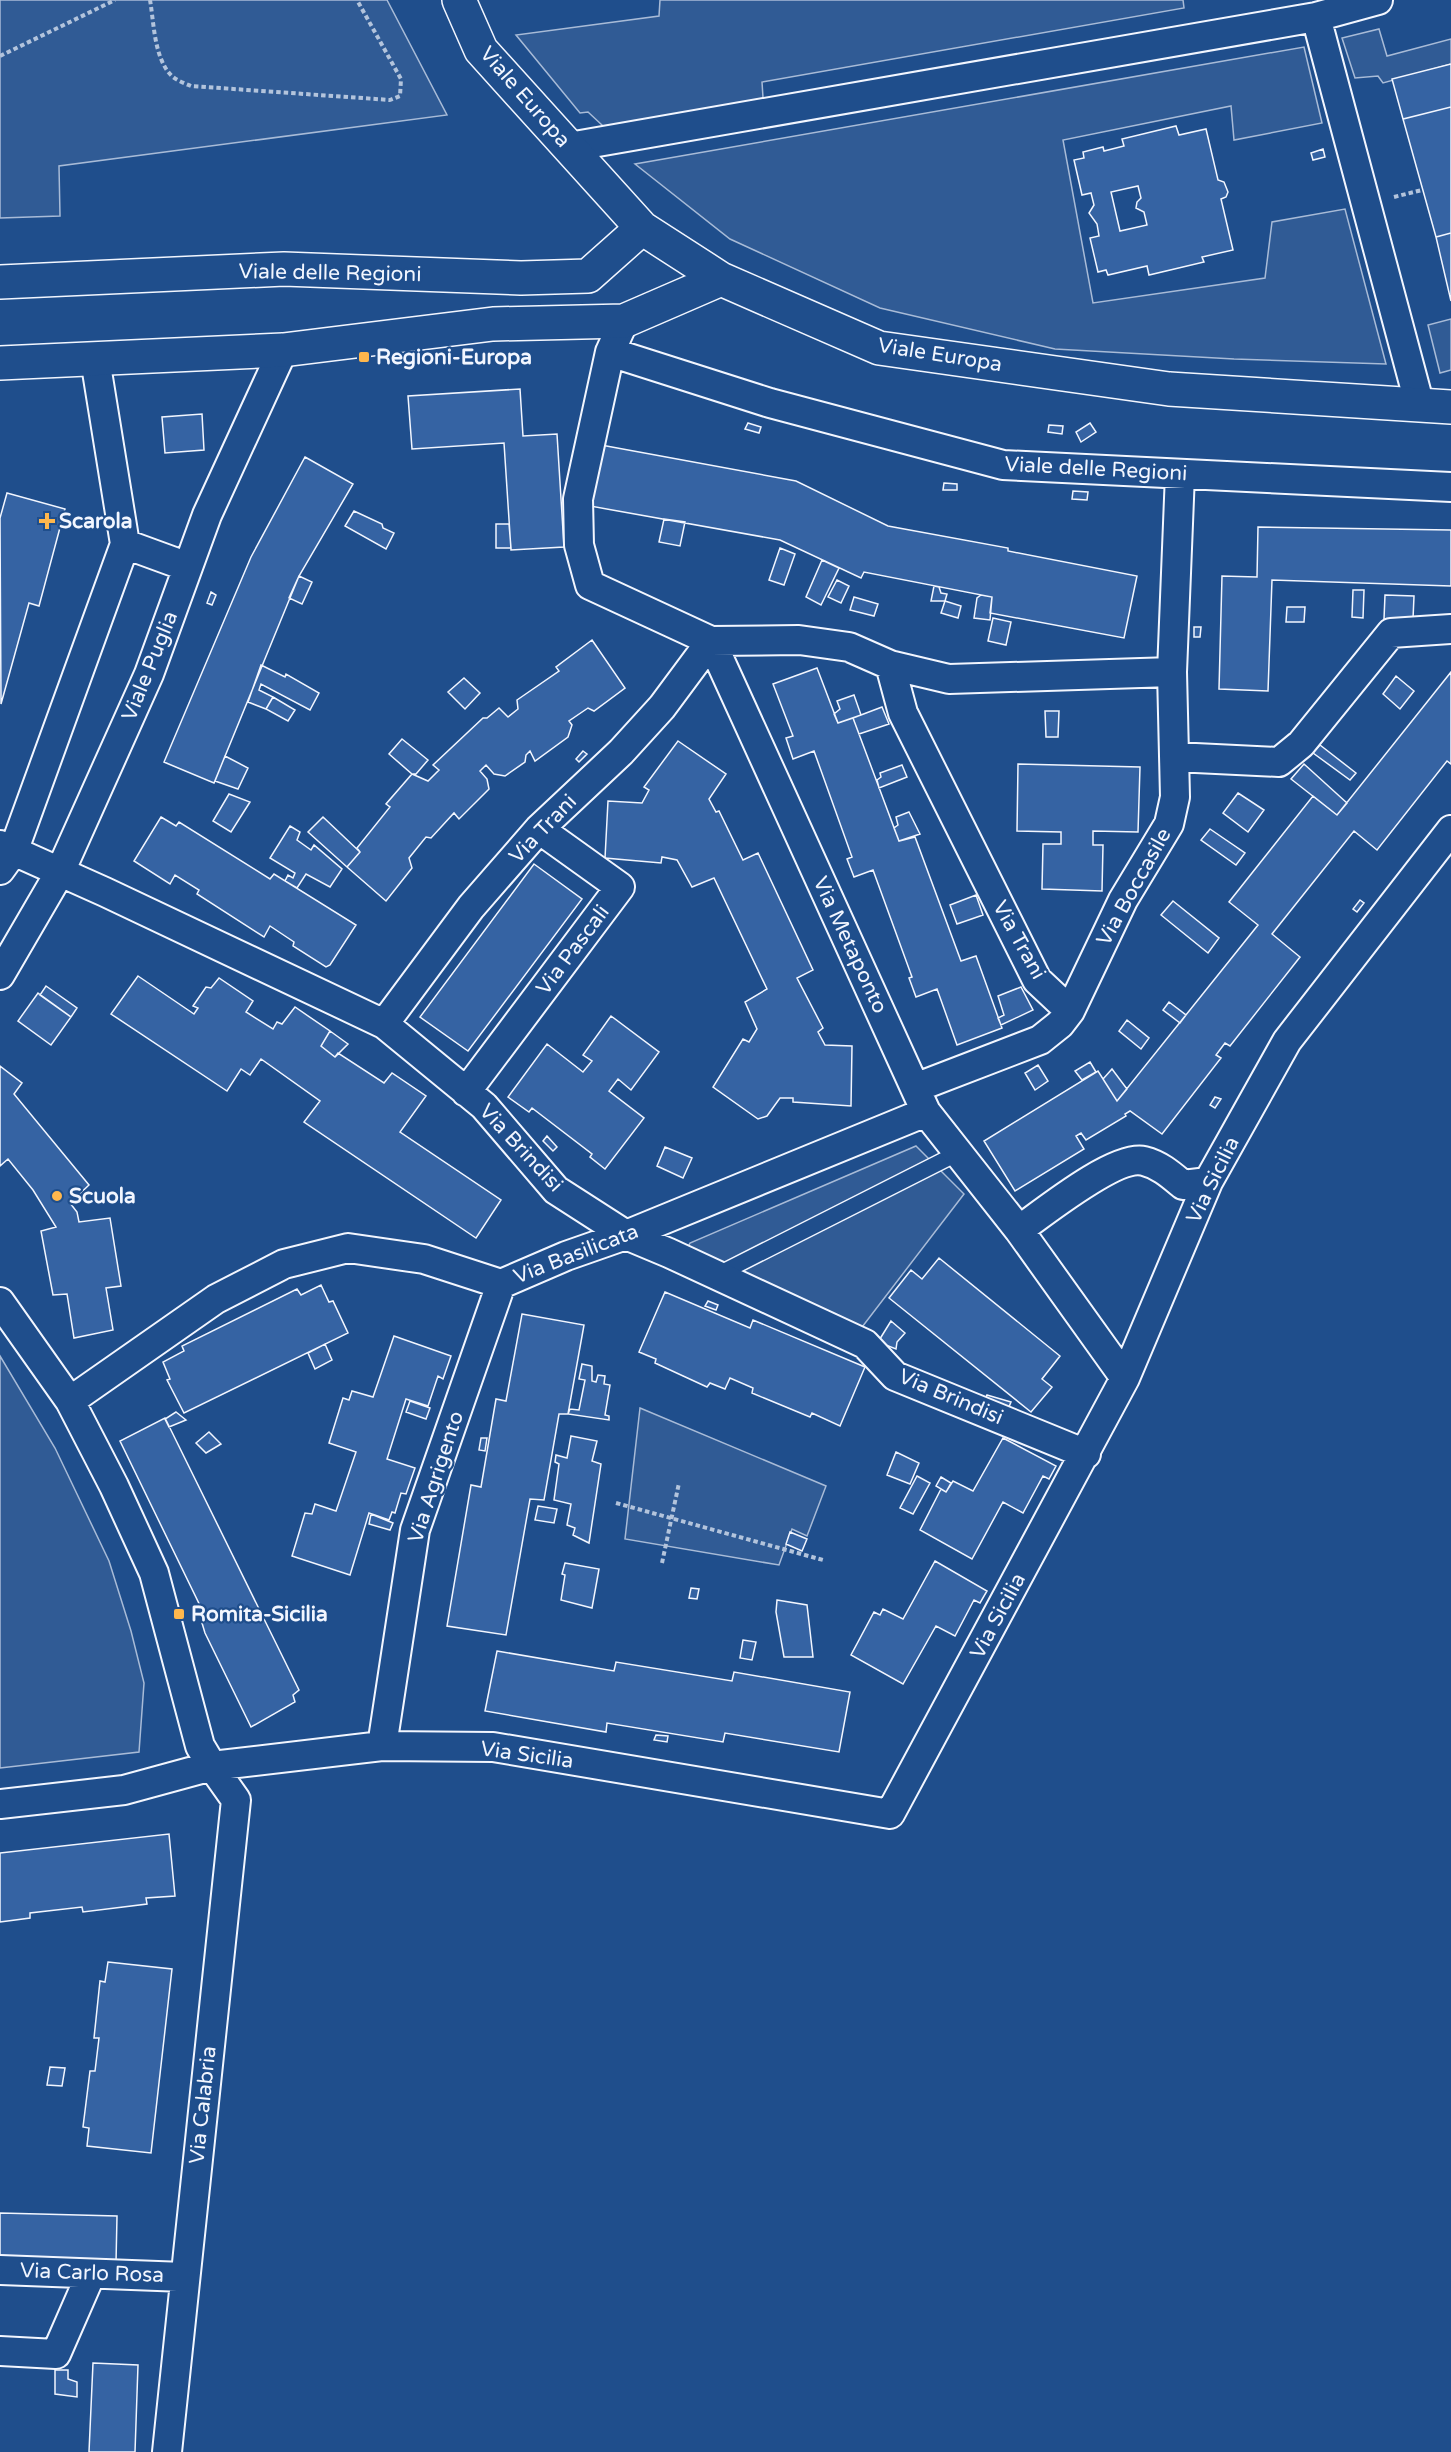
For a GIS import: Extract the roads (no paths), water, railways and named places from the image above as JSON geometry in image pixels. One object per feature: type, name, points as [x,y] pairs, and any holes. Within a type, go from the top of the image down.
[{"type":"street","name":"Viale Europa","points":[[459,0],[481,50],[642,228],[721,279],[879,348],[1169,389],[1435,406]]},
{"type":"street","points":[[569,147],[1316,17],[1378,0]]},
{"type":"street","points":[[1316,17],[1435,406]]},
{"type":"street","name":"Viale delle Regioni","points":[[0,282],[284,269],[521,278],[588,276],[642,228]]},
{"type":"street","points":[[0,363],[283,350],[493,324],[624,321],[721,279]]},
{"type":"street","points":[[624,321],[610,352],[578,499],[579,545],[590,585],[711,641],[809,642],[849,647],[890,666],[949,680],[1172,672]]},
{"type":"street","name":"Viale Puglia","points":[[0,975],[60,872],[149,674],[207,515],[283,350]]},
{"type":"street","name":"Viale delle Regioni","points":[[610,352],[770,404],[1003,465],[1451,486]]},
{"type":"street","points":[[4,856],[125,544],[95,359]]},
{"type":"street","name":"Via Boccasile","points":[[921,1100],[1040,1040],[1060,1024],[1070,1011],[1123,900],[1169,824],[1175,797],[1172,672],[1180,474]]},
{"type":"street","points":[[125,544],[188,567]]},
{"type":"street","points":[[1175,757],[1279,762],[1301,744],[1391,633],[1451,629]]},
{"type":"street","name":"Via Trani","points":[[384,1024],[471,907],[539,829],[621,752],[662,707],[711,641]]},
{"type":"street","name":"Via Metaponto","points":[[711,641],[921,1100],[958,1153],[1019,1230],[1125,1378]]},
{"type":"street","name":"Via Trani","points":[[890,666],[903,713],[1037,980],[1070,1011]]},
{"type":"street","name":"Via Pascali","points":[[466,1092],[620,887],[539,829]]},
{"type":"street","name":"Via Sicilia","points":[[0,1804],[124,1790],[212,1766],[382,1746],[493,1747],[890,1814],[1086,1454],[1125,1378],[1208,1182],[1287,1041],[1451,830]]},
{"type":"street","name":"Via Brindisi","points":[[4,856],[60,872],[384,1024],[484,1106],[556,1190],[626,1235],[865,1344],[895,1376],[1086,1454]]},
{"type":"street","name":"Via Basilicata","points":[[70,1401],[216,1299],[284,1264],[348,1248],[424,1258],[501,1284],[566,1256],[626,1235],[921,1100]]},
{"type":"street","points":[[1019,1230],[1086,1183],[1115,1166],[1142,1160],[1164,1169],[1183,1185],[1208,1182]]},
{"type":"street","name":"Via Agrigento","points":[[382,1746],[415,1530],[501,1284]]},
{"type":"street","name":"Via Calabria","points":[[0,1302],[70,1401],[114,1486],[154,1573],[200,1746],[236,1800],[167,2452]]},
{"type":"street","name":"Via Carlo Rosa","points":[[0,2270],[184,2277]]},
{"type":"street","points":[[0,2351],[56,2354],[91,2274]]},
{"type":"lane","points":[[717,1275],[958,1153]]},
{"type":"place","name":"Regioni-Europa","points":[[364,357]]},
{"type":"place","name":"Scarola","points":[[47,521]]},
{"type":"place","name":"Scuola","points":[[57,1196]]},
{"type":"place","name":"Romita-Sicilia","points":[[179,1614]]}]
